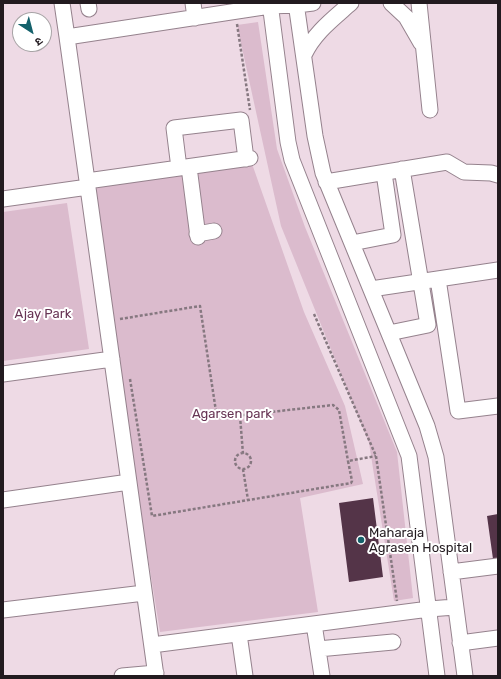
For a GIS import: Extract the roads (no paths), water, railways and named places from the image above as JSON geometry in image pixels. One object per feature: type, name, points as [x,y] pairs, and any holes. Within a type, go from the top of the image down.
[{"type":"street","points":[[62,3],[156,674],[122,676]]},
{"type":"street","points":[[67,38],[194,10],[236,12],[270,5],[313,3]]},
{"type":"street","points":[[304,55],[309,45],[324,26],[351,3]]},
{"type":"street","points":[[391,3],[406,17],[423,48]]},
{"type":"street","points":[[419,3],[430,110]]},
{"type":"street","points":[[296,4],[315,136],[323,173],[427,426],[436,457],[464,676]]},
{"type":"street","points":[[270,5],[288,142],[292,160],[409,456],[437,676]]},
{"type":"street","points":[[3,199],[88,184],[184,168],[248,158],[241,120],[174,128],[184,168],[198,236],[214,231]]},
{"type":"street","points":[[326,182],[447,162],[464,172],[491,173],[498,176]]},
{"type":"street","points":[[389,333],[428,326],[402,169]]},
{"type":"street","points":[[384,172],[393,235]]},
{"type":"street","points":[[352,243],[412,232]]},
{"type":"street","points":[[371,289],[498,270]]},
{"type":"street","points":[[438,279],[458,411],[498,406]]},
{"type":"street","points":[[3,374],[112,359]]},
{"type":"street","points":[[3,500],[129,482]]},
{"type":"street","points":[[451,572],[498,566]]},
{"type":"street","points":[[3,610],[144,593]]},
{"type":"street","points":[[152,645],[428,609],[455,607]]},
{"type":"street","points":[[314,624],[322,676]]},
{"type":"street","points":[[239,634],[245,676]]},
{"type":"street","points":[[460,643],[498,638]]},
{"type":"street","points":[[318,649],[393,642]]},
{"type":"place","name":"Maharaja Agrasen Hospital","points":[[361,540]]},
{"type":"park label","name":"Ajay Park","points":[[43,314]]},
{"type":"park label","name":"Agarsen park","points":[[232,414]]}]
